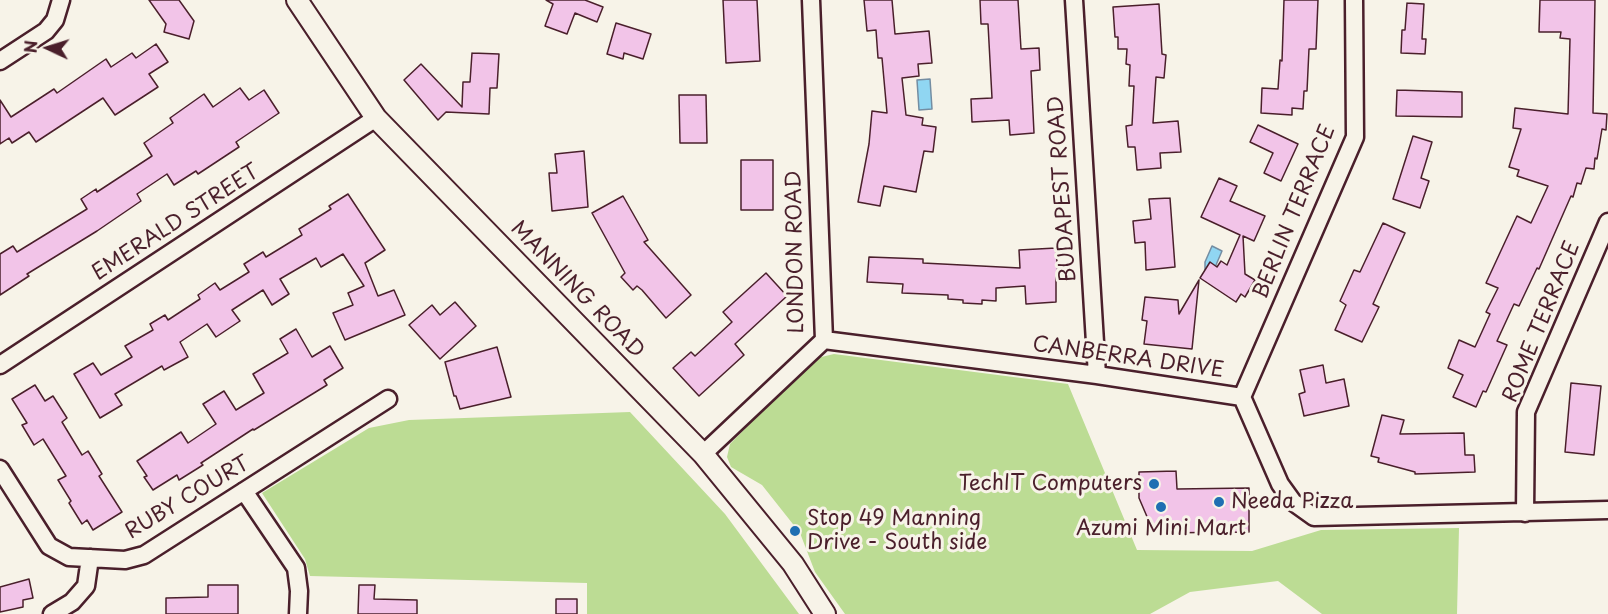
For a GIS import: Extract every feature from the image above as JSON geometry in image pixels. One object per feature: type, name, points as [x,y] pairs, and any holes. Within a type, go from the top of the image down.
[{"type":"street","points":[[0,61],[46,31],[55,20],[61,0]]},
{"type":"street","name":"MANNING ROAD","points":[[297,0],[376,118],[703,454],[793,564],[825,614]]},
{"type":"street","name":"LONDON ROAD","points":[[703,454],[824,340],[811,0]]},
{"type":"street","name":"BUDAPEST ROAD","points":[[1074,0],[1097,375]]},
{"type":"street","name":"BERLIN TERRACE","points":[[1242,397],[1355,137],[1354,0]]},
{"type":"street","name":"EMERALD STREET","points":[[0,365],[376,118]]},
{"type":"street","name":"ROME TERRACE","points":[[1525,513],[1526,412],[1608,222]]},
{"type":"street","name":"CANBERRA DRIVE","points":[[824,340],[1097,375],[1242,397],[1280,484],[1293,502],[1314,517],[1608,510]]},
{"type":"street","name":"RUBY COURT","points":[[0,469],[49,546],[69,557],[125,560],[144,555],[388,399]]},
{"type":"street","points":[[244,491],[296,568],[298,614]]},
{"type":"street","points":[[52,614],[72,602],[86,586],[90,558]]},
{"type":"green space","points":[[834,354],[1068,384],[1137,550],[1252,551],[1321,530],[1459,528],[1457,614],[1322,614],[1278,581],[1190,592],[1150,614],[845,614],[815,572],[800,533],[762,485],[731,467],[727,457],[730,444],[813,359]]},
{"type":"green space","points":[[630,412],[725,514],[799,614],[587,614],[587,583],[310,576],[305,559],[262,493],[369,428],[409,420]]},
{"type":"water","points":[[930,79],[932,109],[919,110],[917,80]]},
{"type":"water","points":[[1212,246],[1222,251],[1216,265],[1216,272],[1205,272],[1205,262]]},
{"type":"building","points":[[149,0],[179,0],[194,21],[189,39],[164,32],[166,24]]},
{"type":"building","points":[[546,0],[585,0],[603,7],[597,22],[575,13],[567,34],[545,26],[553,4]]},
{"type":"building","points":[[723,0],[757,0],[760,61],[726,63]]},
{"type":"building","points":[[864,0],[892,0],[895,34],[929,31],[932,63],[918,64],[919,76],[902,78],[906,115],[923,118],[922,125],[936,127],[933,152],[924,151],[916,192],[884,186],[880,206],[858,202],[869,144],[872,111],[887,113],[882,58],[878,58],[876,30],[867,31]]},
{"type":"building","points":[[980,0],[1018,0],[1021,49],[1039,48],[1040,70],[1031,71],[1034,133],[1010,135],[1009,120],[972,122],[971,99],[992,98],[988,24],[981,24]]},
{"type":"building","points":[[1284,0],[1318,0],[1316,49],[1309,49],[1307,91],[1304,91],[1303,109],[1292,108],[1292,115],[1261,113],[1262,88],[1278,89],[1280,60],[1282,61]]},
{"type":"building","points":[[1540,0],[1595,0],[1593,113],[1607,114],[1606,130],[1602,129],[1594,169],[1586,168],[1581,184],[1577,183],[1573,197],[1571,196],[1539,269],[1537,268],[1519,306],[1514,304],[1497,341],[1507,345],[1486,392],[1483,391],[1476,407],[1453,397],[1463,375],[1448,368],[1459,340],[1475,347],[1490,314],[1486,312],[1498,288],[1486,283],[1517,216],[1531,223],[1548,186],[1517,176],[1519,170],[1509,167],[1521,129],[1513,128],[1515,108],[1568,114],[1570,39],[1560,38],[1561,32],[1539,32]]},
{"type":"building","points":[[1407,3],[1424,4],[1422,39],[1426,39],[1425,54],[1401,53]]},
{"type":"building","points":[[1159,4],[1162,54],[1166,55],[1164,78],[1156,77],[1153,123],[1178,121],[1181,152],[1160,153],[1161,168],[1137,170],[1135,147],[1128,147],[1126,126],[1132,125],[1134,86],[1129,86],[1130,65],[1126,64],[1127,49],[1118,49],[1113,7]]},
{"type":"building","points":[[616,23],[651,34],[643,59],[624,53],[623,59],[607,54]]},
{"type":"building","points":[[156,44],[168,62],[149,74],[158,87],[115,115],[103,98],[36,142],[29,132],[12,143],[9,138],[0,144],[0,100],[11,117],[54,89],[57,93],[106,59],[111,67],[132,53],[136,58]]},
{"type":"building","points":[[472,53],[499,54],[497,88],[490,88],[489,114],[446,112],[438,120],[404,80],[421,64],[462,107],[463,82],[470,82]]},
{"type":"building","points":[[240,88],[249,100],[264,90],[279,113],[236,142],[239,147],[198,174],[196,171],[174,185],[167,174],[137,194],[141,201],[27,274],[29,276],[0,295],[0,254],[13,246],[17,252],[87,209],[81,199],[96,189],[97,192],[152,156],[144,143],[173,123],[170,118],[204,94],[213,107]]},
{"type":"building","points":[[1397,90],[1462,92],[1462,117],[1396,116]]},
{"type":"building","points":[[679,95],[706,95],[707,143],[680,143]]},
{"type":"building","points":[[1258,125],[1298,144],[1281,181],[1264,173],[1273,153],[1250,142]]},
{"type":"building","points":[[1413,136],[1432,142],[1421,178],[1429,181],[1420,208],[1393,199]]},
{"type":"building","points":[[584,151],[588,207],[552,211],[549,173],[557,173],[555,154]]},
{"type":"building","points":[[741,160],[773,160],[773,210],[741,210]]},
{"type":"building","points":[[1219,178],[1237,186],[1230,201],[1265,216],[1254,241],[1243,236],[1245,274],[1255,280],[1245,297],[1241,294],[1236,302],[1200,278],[1210,262],[1217,267],[1221,261],[1227,265],[1240,235],[1201,217]]},
{"type":"building","points":[[348,194],[385,250],[365,263],[378,296],[394,290],[405,315],[345,340],[333,313],[353,305],[348,293],[364,286],[343,254],[321,267],[316,258],[280,279],[289,294],[272,305],[263,290],[232,310],[240,321],[216,337],[207,324],[180,342],[188,357],[164,370],[162,366],[115,394],[122,405],[100,418],[74,374],[93,363],[101,375],[132,357],[125,346],[153,330],[150,324],[165,315],[168,320],[200,299],[198,295],[215,283],[220,290],[249,272],[244,264],[263,252],[266,257],[302,235],[299,229],[331,209],[329,206]]},
{"type":"building","points":[[623,196],[648,240],[644,242],[691,295],[666,318],[642,290],[637,286],[633,290],[621,277],[625,273],[592,213]]},
{"type":"building","points":[[1170,198],[1175,267],[1146,270],[1145,242],[1135,243],[1133,221],[1151,219],[1149,199]]},
{"type":"building","points":[[1383,223],[1405,233],[1373,304],[1379,307],[1362,342],[1335,330],[1346,305],[1340,301],[1354,270],[1360,272]]},
{"type":"building","points":[[1056,248],[1058,277],[1056,277],[1056,302],[1026,304],[1025,286],[996,288],[996,301],[982,300],[982,304],[963,303],[963,300],[948,299],[948,295],[902,293],[903,284],[867,282],[869,257],[923,259],[923,263],[1020,268],[1019,250]]},
{"type":"building","points":[[766,273],[787,296],[735,344],[744,355],[699,396],[673,368],[691,352],[695,356],[732,322],[723,312]]},
{"type":"building","points":[[1199,280],[1192,349],[1144,344],[1147,321],[1142,320],[1145,297],[1178,300],[1179,314]]},
{"type":"building","points":[[455,302],[476,326],[440,359],[409,325],[432,305],[440,315]]},
{"type":"building","points":[[296,329],[312,357],[330,346],[343,368],[324,380],[327,385],[253,429],[201,463],[203,465],[179,480],[177,475],[153,490],[137,461],[181,432],[188,443],[216,424],[203,404],[224,391],[236,410],[264,393],[253,374],[288,353],[280,339]]},
{"type":"building","points":[[497,347],[511,397],[460,409],[445,362]]},
{"type":"building","points":[[1323,365],[1326,383],[1344,379],[1349,406],[1304,416],[1299,394],[1305,392],[1300,370]]},
{"type":"building","points":[[1571,383],[1601,386],[1594,455],[1565,452]]},
{"type":"building","points":[[35,385],[45,401],[53,396],[67,418],[62,422],[82,455],[88,451],[102,474],[99,476],[122,512],[93,530],[87,520],[82,524],[69,503],[71,501],[58,480],[66,476],[43,439],[34,445],[22,425],[27,423],[12,399]]},
{"type":"building","points":[[1382,415],[1404,420],[1400,434],[1464,433],[1465,455],[1474,455],[1475,472],[1415,474],[1415,472],[1378,462],[1379,458],[1371,456]]},
{"type":"building","points":[[1176,471],[1177,489],[1249,488],[1249,532],[1154,533],[1139,498],[1139,472]]},
{"type":"building","points":[[29,579],[33,598],[23,600],[23,607],[0,612],[0,587]]},
{"type":"building","points":[[208,585],[238,585],[238,614],[166,614],[166,598],[208,597]]},
{"type":"building","points":[[359,585],[375,585],[374,599],[417,600],[417,614],[358,614]]},
{"type":"building","points":[[556,599],[577,599],[577,614],[556,614]]},
{"type":"place","name":"TechIT Computers","points":[[1154,484]]},
{"type":"place","name":"Needa Pizza","points":[[1219,502]]},
{"type":"place","name":"Azumi Mini Mart","points":[[1161,507]]},
{"type":"place","name":"Stop 49 Manning Drive - South side","points":[[795,531]]}]
